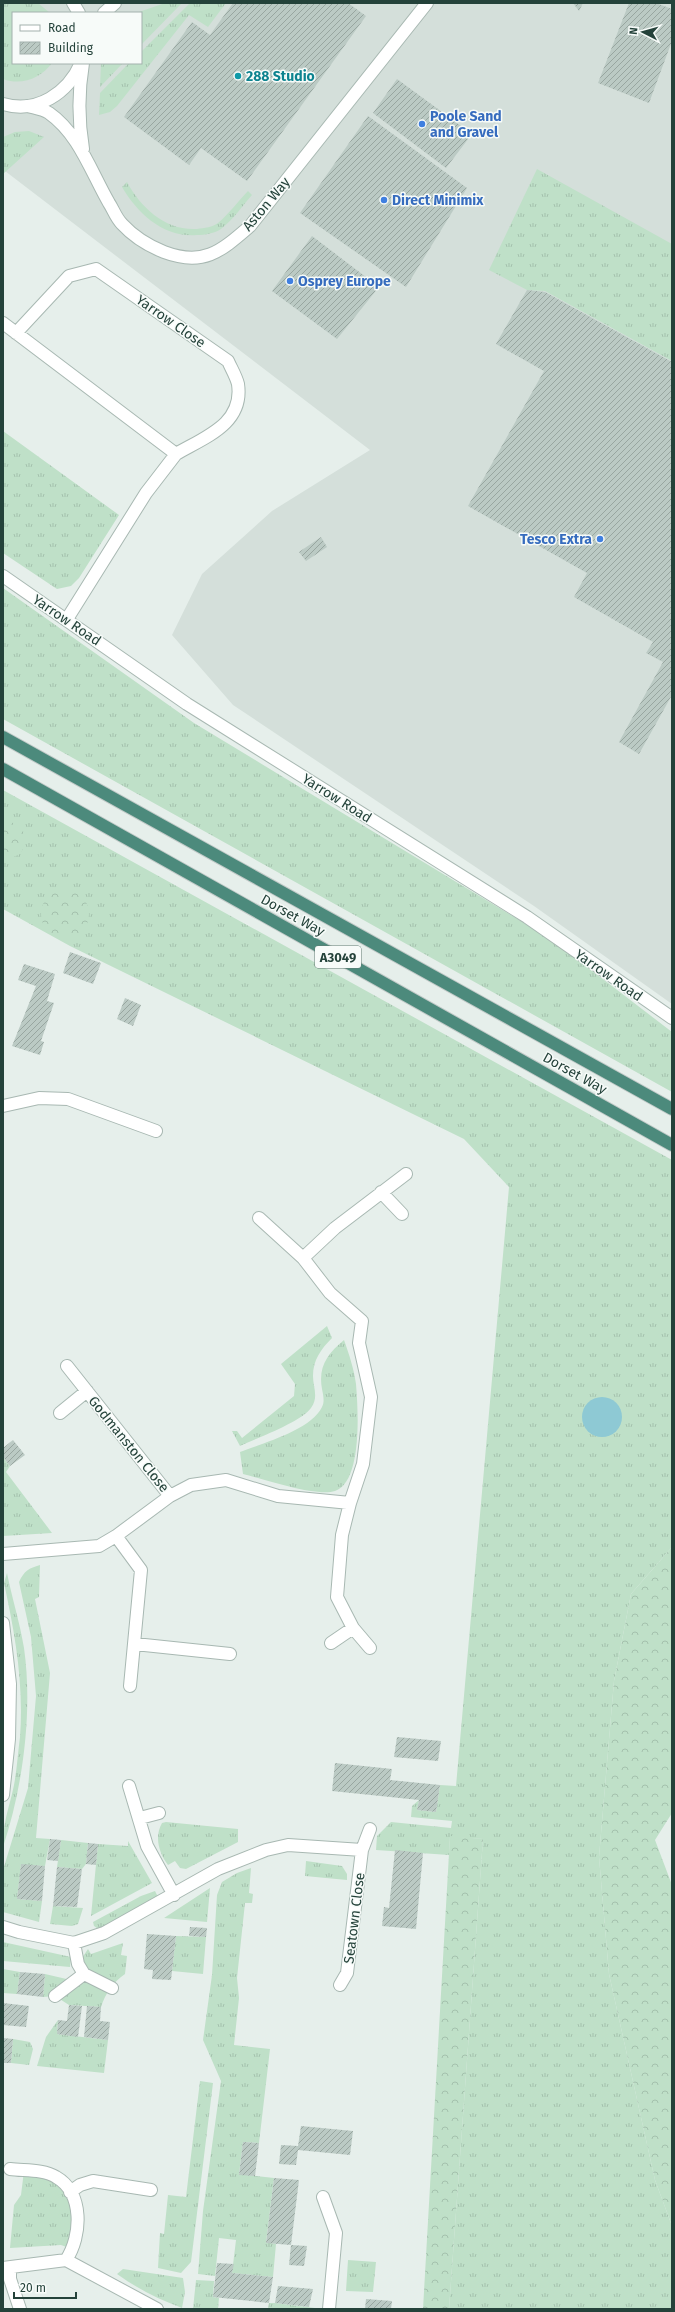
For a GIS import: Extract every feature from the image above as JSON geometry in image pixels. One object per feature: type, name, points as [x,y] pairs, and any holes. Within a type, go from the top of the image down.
[{"type":"highway","name":"Dorset Way","points":[[3,737],[672,1109]]},
{"type":"highway","name":"Dorset Way","points":[[3,770],[672,1145]]},
{"type":"street","points":[[73,3],[78,12]]},
{"type":"street","points":[[105,12],[115,3]]},
{"type":"street","name":"Aston Way","points":[[28,106],[48,112],[68,130],[83,152],[92,173],[121,224],[150,246],[180,258],[204,258],[224,248],[250,226],[427,3]]},
{"type":"street","points":[[4,106],[28,106],[37,104],[58,94],[74,78],[81,64]]},
{"type":"street","name":"Aston Way","points":[[82,64],[78,91],[78,120],[83,152]]},
{"type":"street","name":"Yarrow Close","points":[[16,333],[69,276],[96,269],[228,361],[237,383],[238,403],[226,424],[176,454],[146,493],[67,619]]},
{"type":"street","points":[[3,323],[176,454]]},
{"type":"street","name":"Yarrow Road","points":[[3,576],[67,619],[187,704],[527,916],[672,1018]]},
{"type":"street","points":[[4,1102],[38,1098],[68,1099],[156,1131]]},
{"type":"street","points":[[303,1258],[335,1228],[406,1174]]},
{"type":"street","points":[[381,1192],[402,1214]]},
{"type":"street","points":[[259,1218],[303,1258],[330,1292],[362,1321],[358,1343],[370,1397],[364,1464],[350,1503],[342,1535],[337,1598],[353,1628],[370,1648]]},
{"type":"street","name":"Godmanston Close","points":[[67,1366],[170,1496]]},
{"type":"street","name":"Godmanston Close","points":[[60,1413],[87,1392]]},
{"type":"street","name":"Godmanston Close","points":[[3,1554],[99,1546],[116,1536],[170,1496],[191,1485],[226,1480],[278,1496],[350,1503]]},
{"type":"street","points":[[116,1536],[141,1570],[130,1686]]},
{"type":"street","points":[[3,1623],[10,1684],[3,1795]]},
{"type":"street","points":[[331,1643],[353,1628]]},
{"type":"street","points":[[135,1644],[230,1654]]},
{"type":"street","points":[[129,1786],[140,1818],[147,1846],[174,1895]]},
{"type":"street","points":[[140,1818],[159,1813]]},
{"type":"street","name":"Seatown Close","points":[[340,1985],[347,1973],[362,1850],[370,1829]]},
{"type":"street","points":[[3,1927],[19,1932],[74,1943],[104,1934],[235,1861],[266,1850],[288,1845],[362,1850]]},
{"type":"street","points":[[74,1943],[78,1964],[84,1974],[112,1988]]},
{"type":"street","points":[[55,1996],[84,1974]]},
{"type":"street","points":[[10,2169],[45,2173],[56,2176],[68,2186],[77,2206],[77,2238],[66,2260]]},
{"type":"street","points":[[70,2192],[80,2185],[93,2180],[151,2190]]},
{"type":"street","points":[[323,2197],[336,2233],[329,2309]]},
{"type":"street","points":[[20,2309],[6,2268],[66,2260],[157,2309]]},
{"type":"shaded area","points":[[3,3],[672,3],[672,1004],[534,906],[233,705],[172,635],[202,574],[272,511],[370,450],[5,171],[3,172]]},
{"type":"green space","points":[[3,3],[38,3],[49,12],[12,12],[12,64],[51,64],[42,73],[24,81],[17,82],[3,79]]},
{"type":"green space","points":[[165,3],[182,3],[142,44],[142,12],[139,12]]},
{"type":"green space","points":[[190,3],[226,3],[208,27],[189,15],[117,106],[110,112],[99,115],[100,93],[128,64],[142,64],[142,51]]},
{"type":"green space","points":[[101,64],[122,64],[100,87]]},
{"type":"green space","points":[[29,131],[44,137],[3,174],[3,137],[15,132]]},
{"type":"green space","points":[[537,169],[672,244],[672,361],[545,291],[527,290],[489,270]]},
{"type":"green space","points":[[127,182],[139,201],[147,209],[165,222],[186,229],[208,227],[218,223],[248,191],[252,195],[234,217],[216,232],[200,235],[185,235],[174,233],[163,228],[144,215],[128,197],[122,187]]},
{"type":"green space","points":[[3,431],[119,515],[79,578],[71,586],[57,589],[3,553]]},
{"type":"green space","points":[[3,588],[194,723],[552,940],[672,1032],[672,1092],[3,719]]},
{"type":"green space","points":[[3,790],[672,1160],[672,1547],[631,1594],[614,1681],[599,1857],[609,1974],[655,2180],[672,2226],[672,2309],[449,2309],[483,1839],[450,1837],[449,1855],[376,1850],[377,1836],[391,1822],[451,1828],[452,1821],[411,1817],[412,1806],[419,1800],[417,1810],[436,1812],[440,1785],[456,1786],[509,1187],[464,1139],[70,946],[3,909]]},
{"type":"green space","points":[[6,821],[16,824],[22,829],[25,836],[23,849],[12,857],[3,857],[3,822]]},
{"type":"green space","points":[[65,890],[74,892],[82,897],[87,905],[89,914],[87,923],[82,931],[74,936],[65,938],[56,936],[48,931],[43,923],[41,914],[43,905],[48,897],[56,892]]},
{"type":"green space","points":[[327,1326],[332,1338],[324,1346],[314,1365],[313,1376],[315,1400],[311,1408],[298,1419],[289,1424],[240,1446],[232,1431],[237,1431],[242,1438],[294,1396],[295,1384],[281,1364]]},
{"type":"green space","points":[[344,1340],[356,1384],[358,1426],[354,1459],[350,1474],[344,1485],[335,1491],[316,1492],[290,1487],[243,1474],[240,1452],[286,1435],[308,1422],[316,1415],[322,1407],[324,1398],[321,1374],[325,1362],[333,1350]]},
{"type":"green space","points":[[3,1457],[10,1466],[6,1472],[52,1533],[3,1536]]},
{"type":"green space","points":[[672,1547],[672,1813],[655,1840],[672,1885],[672,2226],[655,2180],[609,1974],[599,1857],[614,1681],[631,1594]]},
{"type":"green space","points":[[40,1565],[39,1597],[35,1599],[50,1673],[36,1838],[50,1839],[45,1866],[21,1865],[17,1899],[42,1901],[39,1922],[3,1912],[3,1870],[28,1788],[36,1696],[31,1637],[19,1582],[27,1570]]},
{"type":"green space","points":[[7,1573],[24,1648],[27,1672],[27,1723],[21,1774],[10,1824],[3,1847],[5,1822],[16,1773],[21,1717],[18,1659],[4,1583]]},
{"type":"green space","points":[[166,1822],[238,1829],[238,1842],[186,1869],[180,1868],[175,1861],[168,1865],[160,1850],[158,1839],[158,1834],[162,1823]]},
{"type":"green space","points":[[450,1836],[483,1839],[449,2309],[423,2309]]},
{"type":"green space","points":[[61,1840],[88,1843],[86,1864],[82,1869],[57,1867]]},
{"type":"green space","points":[[128,1841],[152,1883],[91,1916],[98,1844],[128,1846]]},
{"type":"green space","points":[[306,1861],[342,1866],[347,1874],[347,1880],[305,1876]]},
{"type":"green space","points":[[251,1868],[249,1893],[253,1894],[252,1903],[245,1903],[237,1978],[239,1998],[234,2045],[270,2049],[259,2143],[243,2142],[239,2174],[274,2178],[266,2242],[276,2244],[273,2277],[232,2273],[236,2240],[219,2238],[215,2276],[198,2274],[203,2211],[221,2081],[203,2040],[212,1975],[217,1895],[222,1882],[237,1873]]},
{"type":"green space","points":[[210,1888],[207,1922],[164,1918]]},
{"type":"green space","points":[[155,1891],[161,1903],[104,1933],[94,1926],[93,1922],[141,1896]]},
{"type":"green space","points":[[53,1906],[83,1908],[78,1924],[72,1926],[50,1924]]},
{"type":"green space","points":[[176,1936],[206,1937],[203,1974],[172,1971]]},
{"type":"green space","points":[[3,1942],[71,1957],[70,1967],[3,1961]]},
{"type":"green space","points":[[123,1943],[121,1955],[127,1956],[125,1974],[110,1989],[101,2007],[69,2005],[55,1996],[43,1997],[45,1974],[75,1981],[78,1964],[88,1949],[91,1954]]},
{"type":"green space","points":[[3,1969],[20,1972],[17,1994],[3,1993]]},
{"type":"green space","points":[[58,2020],[57,2034],[108,2040],[104,2073],[37,2066],[46,2037]]},
{"type":"green space","points":[[13,2039],[30,2042],[33,2049],[29,2065],[11,2063]]},
{"type":"green space","points":[[200,2081],[213,2083],[191,2262],[181,2273],[158,2268],[160,2233],[164,2234],[168,2195],[186,2197]]},
{"type":"green space","points":[[24,2171],[55,2176],[77,2206],[72,2249],[61,2245],[10,2248],[14,2205],[21,2195]]},
{"type":"green space","points":[[348,2260],[376,2262],[373,2292],[346,2291]]},
{"type":"green space","points":[[123,2269],[183,2278],[185,2292],[182,2308],[148,2293],[117,2274]]},
{"type":"green space","points":[[196,2280],[214,2281],[213,2297],[219,2298],[218,2309],[193,2309]]},
{"type":"green space","points":[[269,2303],[315,2308],[262,2309],[268,2308]]},
{"type":"water","points":[[606,1397],[613,1400],[619,1406],[622,1417],[621,1425],[613,1434],[606,1437],[598,1437],[591,1434],[583,1425],[582,1413],[585,1406],[594,1398]]},
{"type":"building","name":"288 Studio","points":[[233,3],[348,3],[366,16],[247,181],[201,148],[189,165],[124,117],[192,22],[210,35]]},
{"type":"building","points":[[573,3],[583,3],[579,11]]},
{"type":"building","points":[[629,3],[656,3],[672,9],[672,41],[649,103],[598,83]]},
{"type":"building","name":"Poole Sand and Gravel","points":[[397,79],[472,134],[446,168],[373,113]]},
{"type":"building","name":"Direct Minimix","points":[[368,116],[467,188],[406,287],[300,213]]},
{"type":"building","points":[[312,236],[379,287],[337,339],[272,291]]},
{"type":"building","name":"Tesco Extra","points":[[527,290],[545,292],[672,362],[672,695],[639,754],[619,742],[663,662],[646,653],[653,642],[574,597],[587,573],[468,506],[544,371],[496,344]]},
{"type":"building","points":[[321,537],[327,547],[306,561],[299,552]]},
{"type":"building","points":[[70,952],[101,963],[93,984],[63,973]]},
{"type":"building","points":[[24,964],[55,974],[47,1001],[54,1003],[41,1041],[44,1042],[40,1055],[12,1046],[36,986],[18,980]]},
{"type":"building","points":[[125,998],[141,1005],[133,1026],[117,1019]]},
{"type":"building","points":[[13,1440],[25,1455],[10,1466],[3,1457],[3,1448]]},
{"type":"building","points":[[397,1737],[441,1741],[438,1761],[394,1757]]},
{"type":"building","points":[[335,1763],[392,1769],[390,1780],[440,1785],[436,1812],[417,1810],[419,1800],[332,1791]]},
{"type":"building","points":[[50,1839],[61,1840],[58,1861],[47,1860]]},
{"type":"building","points":[[88,1843],[98,1844],[96,1865],[86,1864]]},
{"type":"building","points":[[395,1850],[423,1853],[416,1929],[382,1926],[384,1907],[389,1908]]},
{"type":"building","points":[[21,1864],[45,1866],[42,1901],[17,1899]]},
{"type":"building","points":[[57,1867],[82,1869],[77,1907],[53,1906]]},
{"type":"building","points":[[190,1927],[207,1928],[206,1937],[189,1936]]},
{"type":"building","points":[[147,1934],[176,1936],[171,1980],[152,1979],[153,1970],[144,1969]]},
{"type":"building","points":[[20,1972],[45,1974],[43,1997],[17,1994]]},
{"type":"building","points":[[3,2003],[29,2006],[26,2027],[3,2025]]},
{"type":"building","points":[[69,2005],[82,2006],[78,2037],[57,2034],[58,2020],[67,2021]]},
{"type":"building","points":[[87,2006],[101,2007],[100,2021],[110,2022],[108,2040],[84,2037]]},
{"type":"building","points":[[3,2038],[13,2039],[11,2063],[3,2063]]},
{"type":"building","points":[[301,2126],[353,2131],[350,2155],[298,2150],[296,2165],[279,2164],[281,2145],[298,2146]]},
{"type":"building","points":[[243,2142],[259,2143],[255,2176],[239,2175]]},
{"type":"building","points":[[274,2178],[299,2180],[291,2245],[266,2243]]},
{"type":"building","points":[[291,2245],[307,2246],[304,2266],[289,2265]]},
{"type":"building","points":[[217,2263],[234,2264],[232,2273],[273,2277],[269,2303],[213,2297]]},
{"type":"building","points":[[278,2286],[313,2289],[309,2307],[275,2303]]},
{"type":"building","points":[[366,2299],[392,2301],[391,2309],[365,2309]]},
{"type":"place","name":"288 Studio","points":[[238,76]]},
{"type":"place","name":"Poole Sand and Gravel","points":[[422,124]]},
{"type":"place","name":"Direct Minimix","points":[[384,200]]},
{"type":"place","name":"Osprey Europe","points":[[290,281]]},
{"type":"place","name":"Tesco Extra","points":[[600,539]]}]
